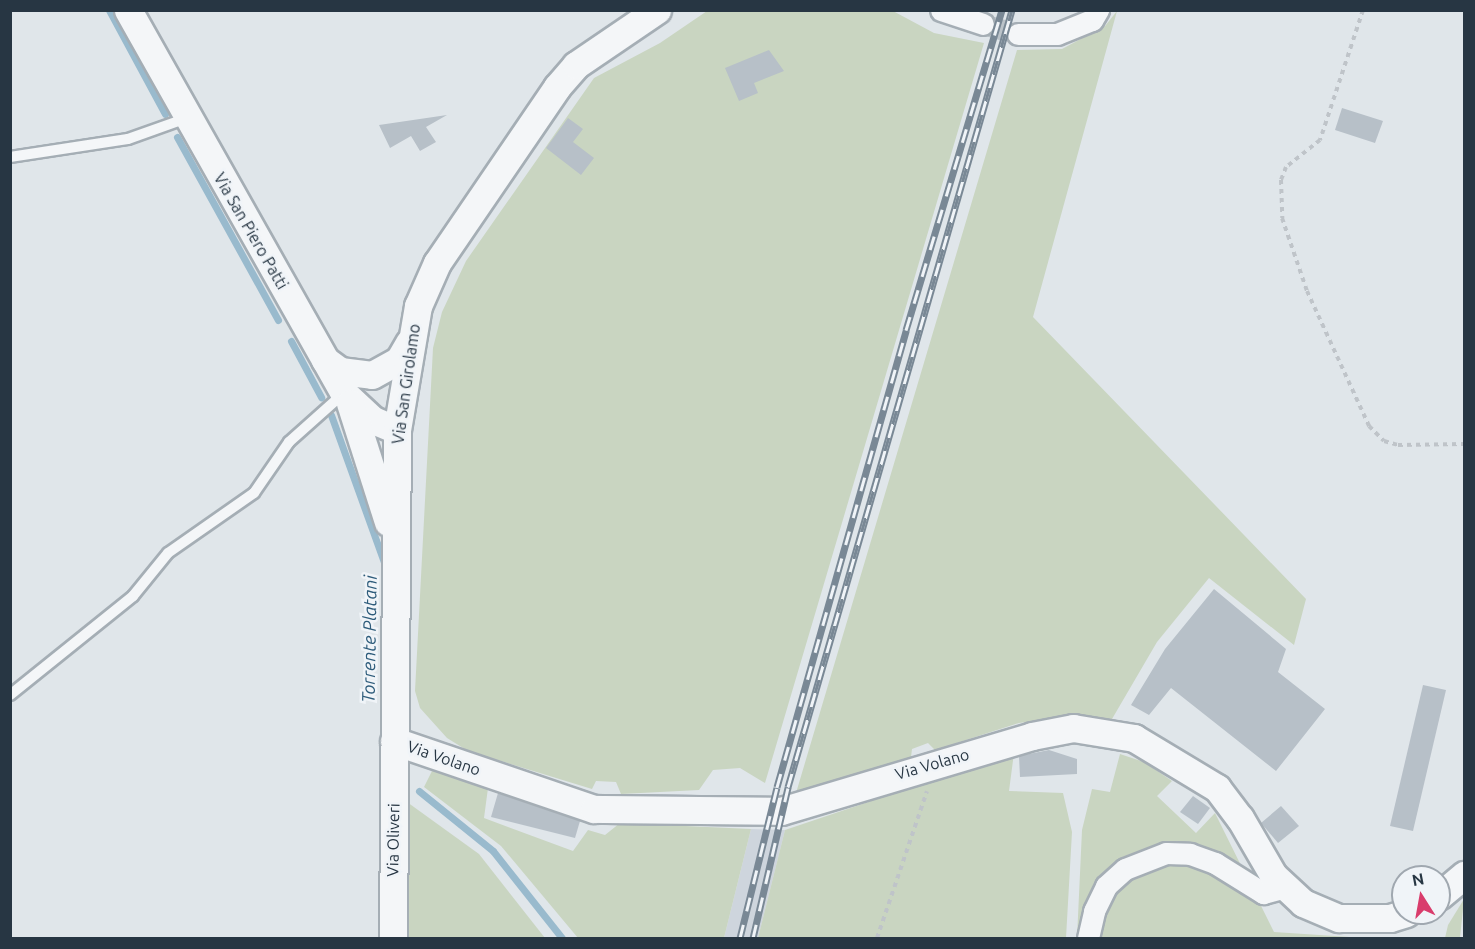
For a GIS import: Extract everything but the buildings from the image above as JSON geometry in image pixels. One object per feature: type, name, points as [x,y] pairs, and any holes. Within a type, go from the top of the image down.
[{"type":"street","name":"Via San Piero Patti","points":[[128,10],[347,398],[397,430]]},
{"type":"street","name":"Via San Girolamo","points":[[394,741],[397,430],[409,343],[418,306],[437,263],[557,87],[576,66],[657,10]]},
{"type":"street","points":[[941,10],[983,24]]},
{"type":"street","points":[[1018,34],[1057,34],[1092,20],[1098,10]]},
{"type":"street","points":[[324,360],[340,371],[372,375],[399,360],[409,343]]},
{"type":"street","points":[[347,398],[396,550]]},
{"type":"street","name":"Via Volano","points":[[394,741],[594,809],[781,811],[934,761],[1032,736],[1083,729],[1134,738],[1217,788],[1240,818],[1273,875],[1303,903],[1339,918],[1391,918]]},
{"type":"street","name":"Via Oliveri","points":[[393,939],[394,741]]},
{"type":"street","points":[[1088,939],[1094,911],[1106,886],[1125,869],[1166,853],[1190,854],[1215,863],[1263,893],[1285,886]]},
{"type":"street","points":[[1451,886],[1464,875]]},
{"type":"lane","points":[[10,157],[128,139],[187,118]]},
{"type":"lane","points":[[10,694],[133,596],[168,553],[254,494],[289,442],[347,398]]},
{"type":"path","points":[[1363,10],[1320,140],[1286,167],[1281,180],[1282,218],[1307,291],[1369,426],[1384,441],[1398,446],[1464,444]]},
{"type":"path","points":[[878,939],[926,799]]},
{"type":"shaded area","points":[[751,829],[785,830],[758,938],[724,938]]},
{"type":"green space","points":[[707,11],[893,11],[934,33],[984,43],[765,783],[740,768],[713,770],[699,790],[621,794],[616,782],[596,781],[592,789],[468,751],[447,738],[420,708],[415,691],[433,348],[442,312],[466,261],[594,78],[660,43]]},
{"type":"green space","points":[[1117,11],[1033,317],[1306,599],[1294,645],[1209,578],[1157,642],[1112,719],[1071,716],[1019,723],[935,750],[928,743],[912,749],[911,757],[901,762],[796,793],[1017,50],[1062,49],[1105,26]]},
{"type":"green space","points":[[1014,753],[1009,791],[1063,793],[1072,832],[1066,938],[758,938],[785,830]]},
{"type":"green space","points":[[1120,754],[1144,762],[1172,781],[1157,796],[1196,833],[1215,813],[1274,932],[1365,938],[1077,938],[1082,830],[1092,789],[1110,792]]},
{"type":"green space","points":[[432,771],[488,788],[484,818],[573,851],[588,830],[605,835],[620,823],[751,829],[724,938],[578,938],[501,846],[424,787]]},
{"type":"green space","points":[[407,802],[479,854],[545,938],[404,938]]},
{"type":"green space","points":[[1464,899],[1460,938],[1445,938],[1451,920]]},
{"type":"waterway","name":"Torrente Platani","points":[[109,10],[165,114]]},
{"type":"waterway","name":"Torrente Platani","points":[[177,137],[278,320]]},
{"type":"waterway","name":"Torrente Platani","points":[[291,341],[321,397]]},
{"type":"waterway","name":"Torrente Platani","points":[[331,415],[385,565]]},
{"type":"waterway","name":"Torrente Platani","points":[[419,791],[493,851],[562,938]]},
{"type":"tunnel","points":[[983,24],[1018,34]]},
{"type":"railway","points":[[740,938],[777,787],[906,330],[1002,10]]},
{"type":"railway","points":[[753,938],[788,787],[1012,10]]}]
